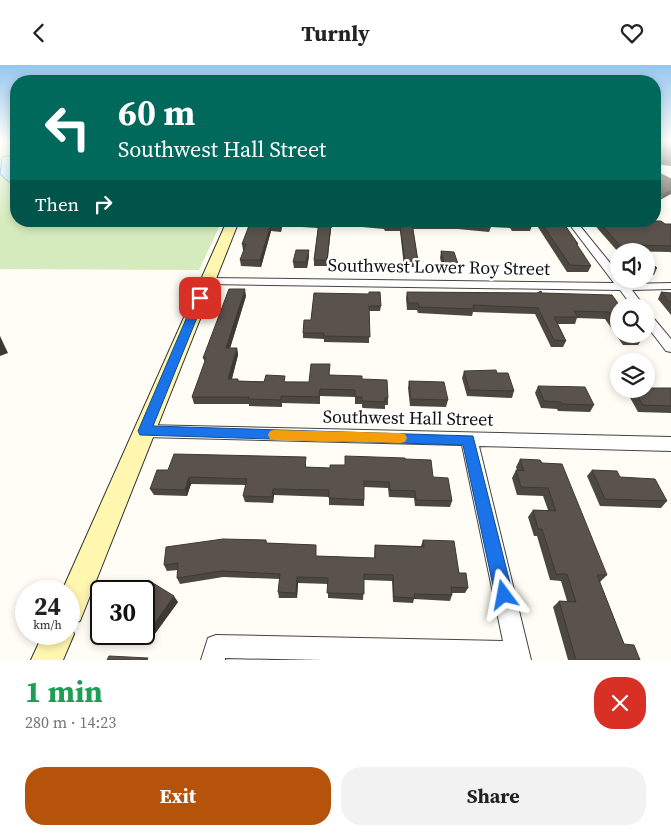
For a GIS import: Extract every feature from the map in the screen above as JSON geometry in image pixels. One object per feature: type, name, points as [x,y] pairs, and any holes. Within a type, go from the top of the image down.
[{"type":"main road","points":[[80,584],[230,227]]},
{"type":"main road","points":[[47,660],[53,645]]},
{"type":"street","points":[[576,227],[610,270]]},
{"type":"street","name":"Southwest Lower Roy Street","points":[[207,281],[610,287]]},
{"type":"street","name":"Southwest Lower Roy Street","points":[[655,286],[671,286]]},
{"type":"street","points":[[624,288],[632,298]]},
{"type":"street","points":[[655,328],[671,348]]},
{"type":"street","name":"Southwest Hall Street","points":[[144,431],[671,444]]},
{"type":"street","points":[[213,660],[216,646],[518,657],[469,439]]},
{"type":"green space","points":[[0,169],[10,169],[10,227],[219,227],[199,270],[0,269]]},
{"type":"water","points":[[1,169],[10,169],[10,183],[0,174]]},
{"type":"building","points":[[661,174],[671,179],[671,190],[663,194],[661,192]]},
{"type":"building","points":[[661,221],[665,224],[671,224],[671,246],[655,246],[655,243],[618,243],[603,227],[661,227]]},
{"type":"building","points":[[248,227],[270,227],[260,260],[240,260],[246,244],[242,244]]},
{"type":"building","points":[[318,227],[331,227],[327,260],[314,260]]},
{"type":"building","points":[[400,227],[413,227],[418,261],[405,261]]},
{"type":"building","points":[[544,227],[566,227],[591,266],[570,265]]},
{"type":"building","points":[[296,250],[309,250],[306,262],[293,262]]},
{"type":"building","points":[[441,251],[454,252],[458,264],[444,264]]},
{"type":"building","points":[[229,289],[245,289],[226,348],[237,348],[228,379],[264,382],[266,375],[285,376],[284,382],[309,382],[311,364],[330,364],[329,375],[362,376],[362,379],[387,380],[388,398],[385,398],[385,402],[362,401],[362,397],[355,397],[355,390],[320,389],[319,397],[281,396],[281,400],[248,399],[249,397],[192,397],[206,358],[203,358]]},
{"type":"building","points":[[541,291],[542,293],[612,295],[614,298],[610,298],[610,314],[574,311],[578,317],[554,317],[566,341],[554,340],[538,308],[473,305],[474,309],[419,307],[418,303],[408,303],[407,292],[537,293]]},
{"type":"building","points":[[369,292],[380,292],[381,306],[369,306],[370,337],[324,336],[324,333],[303,333],[304,320],[311,320],[314,293],[369,294]]},
{"type":"building","points":[[661,292],[671,293],[671,303]]},
{"type":"building","points":[[496,370],[497,373],[508,373],[514,391],[469,390],[464,371]]},
{"type":"building","points":[[409,381],[444,382],[448,400],[411,399]]},
{"type":"building","points":[[538,386],[585,387],[594,405],[562,404],[561,402],[544,401]]},
{"type":"building","points":[[655,388],[671,388],[671,406],[643,405],[639,398],[655,398]]},
{"type":"building","points":[[174,454],[306,457],[305,467],[330,468],[330,465],[345,465],[345,456],[431,460],[433,477],[448,478],[452,501],[416,500],[415,491],[390,490],[389,482],[364,481],[364,500],[329,498],[329,490],[273,489],[272,497],[243,496],[247,479],[189,477],[185,490],[150,489],[157,470],[168,470]]},
{"type":"building","points":[[520,459],[562,464],[607,575],[597,575],[624,644],[634,645],[640,660],[576,660],[559,601],[576,602],[567,574],[556,574],[542,529],[538,529],[533,510],[556,511],[548,488],[521,487],[516,470],[524,471]]},
{"type":"building","points":[[592,470],[617,471],[620,477],[655,479],[667,501],[605,499]]},
{"type":"building","points":[[223,539],[266,540],[266,543],[316,545],[316,556],[375,558],[375,545],[424,547],[423,540],[454,541],[459,573],[466,573],[468,588],[451,587],[452,595],[414,594],[415,598],[394,597],[393,575],[364,574],[364,594],[327,593],[328,578],[297,577],[296,593],[278,592],[280,574],[221,571],[177,578],[178,563],[164,565],[166,547]]},
{"type":"building","points":[[155,584],[174,596],[155,623]]},
{"type":"building","points":[[109,656],[148,658],[147,660],[107,660]]},
{"type":"slow traffic","points":[[274,435],[400,438]]},
{"type":"route","points":[[200,298],[144,431],[469,439],[504,595]]}]
